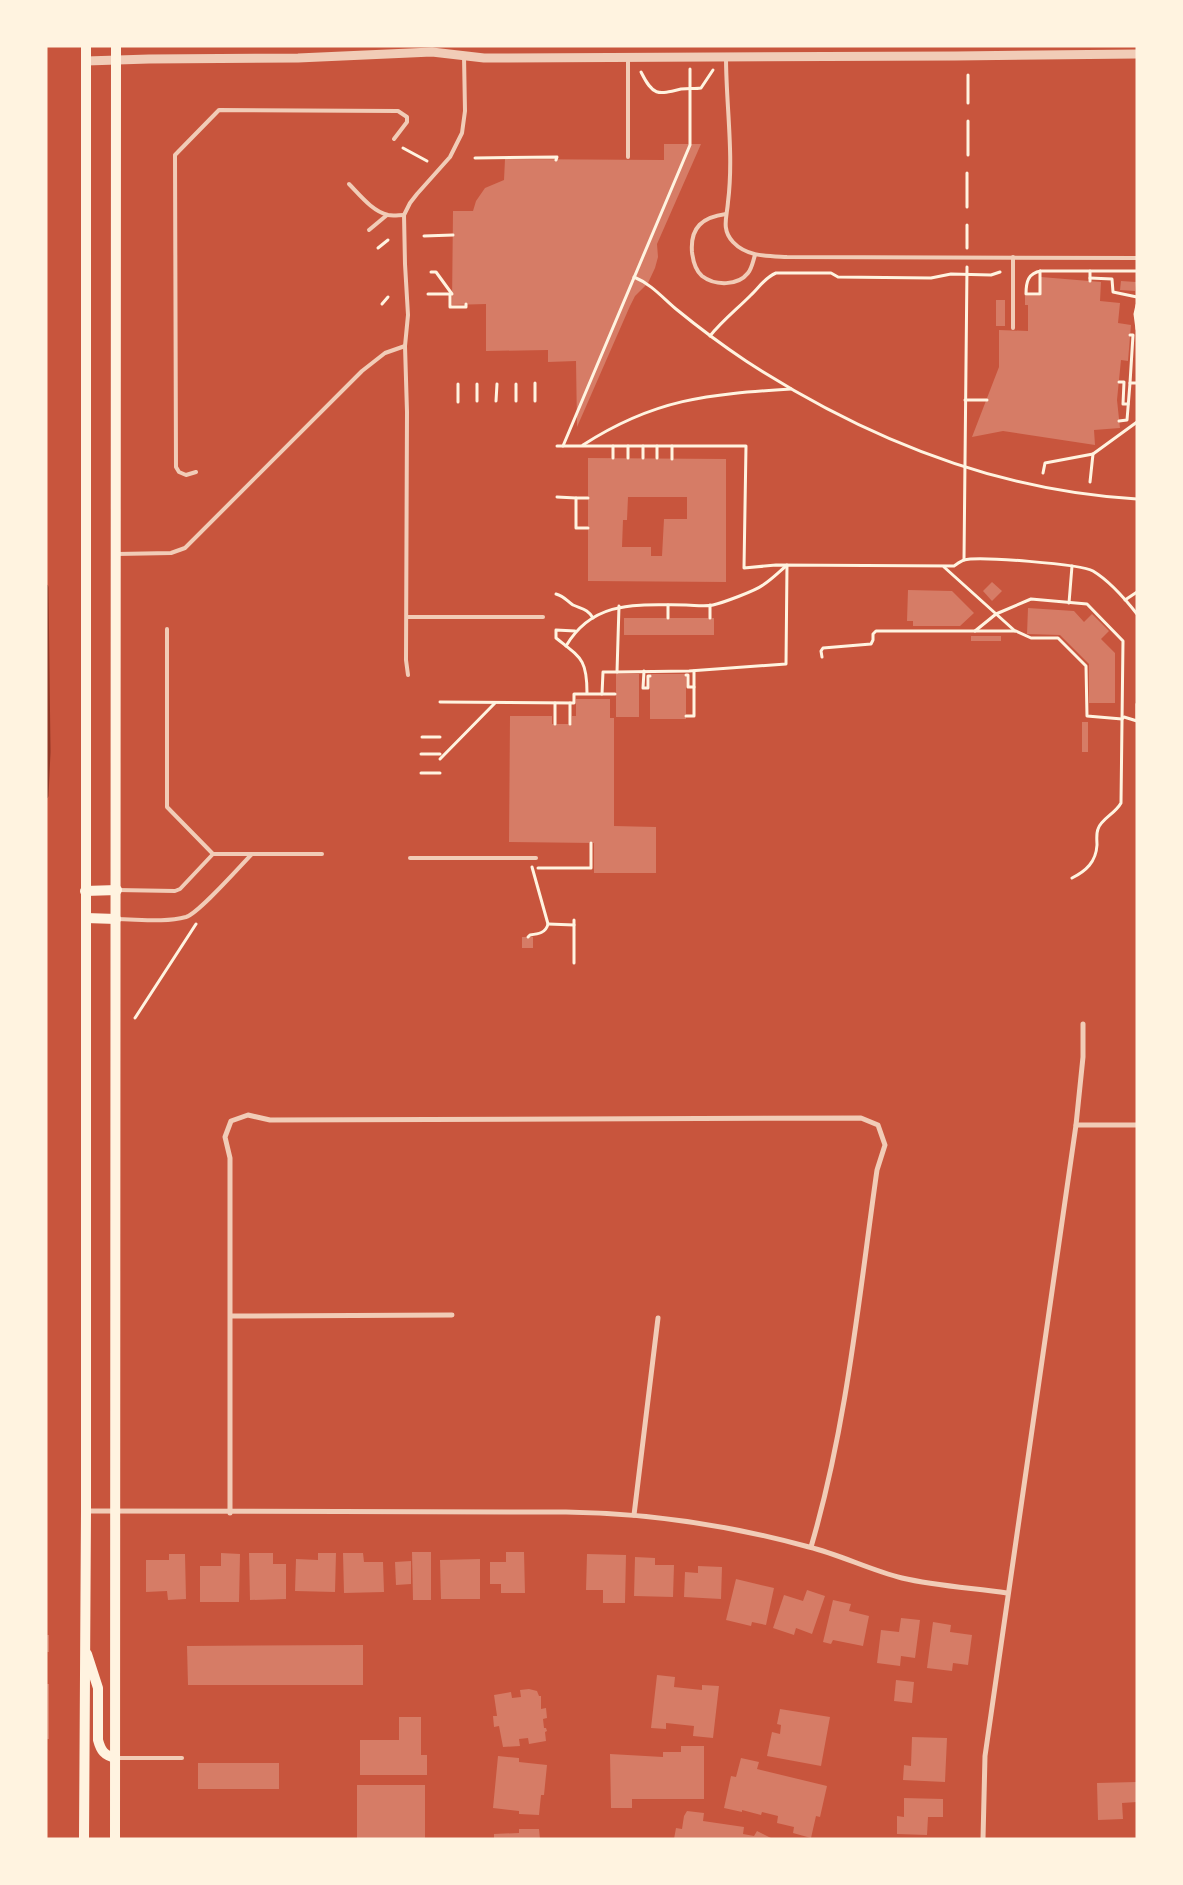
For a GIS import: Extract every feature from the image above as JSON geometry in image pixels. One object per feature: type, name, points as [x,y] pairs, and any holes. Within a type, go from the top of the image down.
[{"type":"main road","points":[[84,1839],[86,1511],[85,891],[87,815],[86,46]]},
{"type":"main road","points":[[115,1839],[116,46]]},
{"type":"main road","points":[[85,891],[117,890]]},
{"type":"main road","points":[[86,918],[116,918]]},
{"type":"main road","points":[[85,1649],[98,1688],[98,1740],[100,1748],[105,1755],[115,1758]]},
{"type":"street","points":[[464,46],[464,56]]},
{"type":"street","points":[[726,46],[726,57]]},
{"type":"street","points":[[910,46],[910,56]]},
{"type":"street","points":[[955,46],[955,56]]},
{"type":"street","points":[[86,61],[298,58],[432,52],[484,58],[1137,54]]},
{"type":"street","points":[[983,1839],[985,1756],[1076,1125],[1083,1057],[1083,1024]]},
{"type":"street","points":[[230,1513],[230,1158],[225,1137],[231,1121],[248,1114],[270,1120],[861,1118],[878,1125],[885,1145],[877,1170],[837,1442],[811,1547]]},
{"type":"street","points":[[1076,1125],[1137,1125]]},
{"type":"street","points":[[231,1316],[452,1315]]},
{"type":"street","points":[[634,1515],[658,1318]]},
{"type":"street","points":[[86,1511],[230,1513],[566,1512],[634,1515],[737,1529],[811,1547],[880,1572],[905,1578],[1008,1593]]},
{"type":"lane","points":[[408,675],[405,346],[408,315],[404,216],[410,203],[450,157],[462,133],[465,111],[464,56]]},
{"type":"lane","points":[[726,57],[730,115],[728,203],[724,226],[733,242],[755,255],[787,257],[1137,258]]},
{"type":"lane","points":[[628,58],[628,157]]},
{"type":"lane","points":[[196,472],[186,475],[179,472],[176,468],[175,155],[219,110],[398,111],[407,117],[408,122],[394,139]]},
{"type":"lane","points":[[349,184],[368,204],[388,215],[404,216]]},
{"type":"lane","points":[[726,214],[708,218],[697,227],[693,234],[692,254],[698,271],[703,277],[721,283],[737,281],[749,272],[755,255]]},
{"type":"lane","points":[[370,230],[388,215]]},
{"type":"lane","points":[[1013,257],[1013,328]]},
{"type":"lane","points":[[117,554],[171,553],[185,548],[362,371],[385,353],[405,346]]},
{"type":"lane","points":[[407,617],[543,617]]},
{"type":"lane","points":[[167,630],[167,807],[214,854],[322,854]]},
{"type":"lane","points":[[117,890],[175,891],[180,889],[214,854]]},
{"type":"lane","points":[[116,918],[176,919],[188,917],[252,854]]},
{"type":"lane","points":[[410,858],[536,858]]},
{"type":"lane","points":[[115,1758],[182,1758]]},
{"type":"path","points":[[563,446],[690,145],[690,70]]},
{"type":"path","points":[[640,72],[648,86],[659,93],[667,94],[683,89],[701,88],[713,70]]},
{"type":"path","points":[[968,75],[968,103]]},
{"type":"path","points":[[968,121],[968,155]]},
{"type":"path","points":[[403,148],[427,161]]},
{"type":"path","points":[[475,158],[557,156],[556,160]]},
{"type":"path","points":[[967,207],[968,173]]},
{"type":"path","points":[[967,225],[967,248]]},
{"type":"path","points":[[424,236],[453,235]]},
{"type":"path","points":[[378,248],[388,240]]},
{"type":"path","points":[[964,560],[967,267]]},
{"type":"path","points":[[1040,271],[1040,295],[1026,294],[1031,274],[1040,271],[1137,271]]},
{"type":"path","points":[[1090,271],[1090,280],[1112,279],[1113,292],[1137,298]]},
{"type":"path","points":[[431,272],[436,272],[452,294],[450,294],[450,307],[466,307],[466,304]]},
{"type":"path","points":[[710,336],[723,320],[768,277],[776,273],[831,273],[838,277],[931,278],[943,275],[991,275],[1000,272]]},
{"type":"path","points":[[634,277],[648,283],[676,309],[746,361],[822,407],[874,433],[965,466],[1042,488],[1100,497],[1137,499]]},
{"type":"path","points":[[428,294],[450,294]]},
{"type":"path","points":[[382,304],[388,297]]},
{"type":"path","points":[[1137,305],[1135,314],[1137,329]]},
{"type":"path","points":[[1119,421],[1127,420],[1133,335],[1130,335]]},
{"type":"path","points":[[1119,382],[1124,382],[1122,404],[1128,404]]},
{"type":"path","points":[[535,383],[535,401]]},
{"type":"path","points":[[1130,383],[1137,383]]},
{"type":"path","points":[[458,384],[458,402]]},
{"type":"path","points":[[477,384],[477,401]]},
{"type":"path","points":[[496,401],[497,384]]},
{"type":"path","points":[[516,384],[516,401]]},
{"type":"path","points":[[582,446],[625,421],[670,404],[718,394],[791,388]]},
{"type":"path","points":[[965,400],[987,400]]},
{"type":"path","points":[[1043,473],[1046,463],[1093,454],[1137,422]]},
{"type":"path","points":[[557,446],[746,446],[744,568],[787,565],[954,566],[964,560],[995,560],[1072,566],[1092,571],[1125,600],[1137,614]]},
{"type":"path","points":[[613,446],[613,458]]},
{"type":"path","points":[[628,446],[628,458]]},
{"type":"path","points":[[642,446],[642,458]]},
{"type":"path","points":[[658,446],[658,458]]},
{"type":"path","points":[[672,446],[672,459]]},
{"type":"path","points":[[1090,482],[1093,454]]},
{"type":"path","points":[[557,497],[588,498]]},
{"type":"path","points":[[576,498],[576,528],[588,528]]},
{"type":"path","points":[[566,646],[575,631],[593,618],[619,606],[710,605],[762,586],[787,565]]},
{"type":"path","points":[[602,694],[603,672],[694,671],[786,664],[787,565]]},
{"type":"path","points":[[943,566],[1016,631],[1031,638],[1058,638],[1086,666],[1087,716],[1122,719],[1124,717],[1137,721],[1137,704]]},
{"type":"path","points":[[1069,603],[1072,566]]},
{"type":"path","points":[[1125,600],[1137,592]]},
{"type":"path","points":[[556,594],[562,596],[571,604],[586,610],[593,618]]},
{"type":"path","points":[[975,631],[996,614],[1031,599],[1086,604],[1123,641],[1121,802],[1117,810],[1106,818],[1098,829],[1096,857],[1083,872],[1072,878]]},
{"type":"path","points":[[668,605],[668,618]]},
{"type":"path","points":[[710,605],[710,618]]},
{"type":"path","points":[[617,672],[619,606]]},
{"type":"path","points":[[575,631],[556,630],[556,638],[580,658],[586,667],[587,694]]},
{"type":"path","points":[[822,657],[821,650],[823,648],[871,644],[876,630],[1016,631]]},
{"type":"path","points":[[644,671],[643,688],[648,688],[648,676],[650,676]]},
{"type":"path","points":[[686,716],[694,716],[694,671]]},
{"type":"path","points":[[686,675],[688,675],[688,687],[694,687]]},
{"type":"path","points":[[440,702],[574,703],[574,694],[615,694]]},
{"type":"path","points":[[421,754],[440,757],[496,703]]},
{"type":"path","points":[[555,703],[555,724]]},
{"type":"path","points":[[570,703],[570,724]]},
{"type":"path","points":[[422,737],[440,737]]},
{"type":"path","points":[[421,773],[440,773]]},
{"type":"path","points":[[528,937],[545,931],[548,924],[532,866],[591,868],[591,842]]},
{"type":"path","points":[[548,924],[574,923],[574,963]]},
{"type":"path","points":[[135,1018],[196,924]]},
{"type":"building","points":[[664,144],[701,144],[657,244],[658,257],[655,268],[648,283],[635,296],[630,306],[577,427],[576,361],[548,362],[548,350],[486,351],[486,304],[452,305],[453,211],[473,211],[476,201],[485,188],[504,180],[505,159],[664,160]]},
{"type":"building","points":[[1041,277],[1101,282],[1100,301],[1120,303],[1118,323],[1131,325],[1128,361],[1121,360],[1117,400],[1120,428],[1094,430],[1095,445],[1003,431],[972,437],[999,367],[999,330],[1028,331],[1028,305],[1025,305],[1025,296],[1041,296]]},
{"type":"building","points":[[1121,281],[1136,282],[1135,291],[1120,290]]},
{"type":"building","points":[[996,300],[1005,300],[1005,326],[996,326]]},
{"type":"building","points":[[588,458],[726,459],[726,582],[588,581]],"holes":[[[628,497],[687,497],[687,519],[664,519],[662,556],[651,556],[651,547],[622,547],[623,520],[627,520]]]},
{"type":"building","points":[[992,582],[1002,591],[992,601],[983,591]]},
{"type":"building","points":[[908,590],[952,591],[974,613],[960,626],[913,626],[913,621],[907,621]]},
{"type":"building","points":[[1028,608],[1074,611],[1084,622],[1092,614],[1109,631],[1101,639],[1115,653],[1115,703],[1089,703],[1089,664],[1060,635],[1027,634]]},
{"type":"building","points":[[624,618],[714,618],[714,635],[624,635]]},
{"type":"building","points":[[971,636],[1001,636],[1001,641],[971,641]]},
{"type":"building","points":[[616,674],[639,674],[639,717],[616,717]]},
{"type":"building","points":[[650,674],[686,674],[686,719],[650,719]]},
{"type":"building","points":[[576,699],[610,699],[610,718],[614,718],[614,826],[656,827],[656,873],[594,873],[594,843],[509,842],[510,716],[552,716],[552,724],[572,724],[572,716],[576,716]]},
{"type":"building","points":[[1082,722],[1088,722],[1088,752],[1082,752]]},
{"type":"building","points":[[522,937],[533,937],[533,948],[522,948]]},
{"type":"building","points":[[412,1552],[431,1552],[431,1600],[413,1600]]},
{"type":"building","points":[[506,1552],[524,1552],[525,1593],[501,1593],[501,1584],[490,1584],[490,1562],[506,1562]]},
{"type":"building","points":[[221,1553],[240,1554],[239,1602],[200,1602],[200,1566],[221,1566]]},
{"type":"building","points":[[249,1553],[273,1553],[273,1564],[286,1564],[286,1599],[250,1600]]},
{"type":"building","points":[[318,1553],[336,1553],[335,1592],[295,1591],[296,1559],[318,1560]]},
{"type":"building","points":[[343,1553],[363,1553],[364,1562],[383,1562],[384,1592],[344,1593]]},
{"type":"building","points":[[169,1554],[185,1554],[186,1599],[168,1600],[167,1591],[146,1592],[146,1560],[169,1560]]},
{"type":"building","points":[[587,1554],[626,1555],[625,1603],[603,1603],[603,1590],[586,1590]]},
{"type":"building","points":[[635,1557],[655,1558],[655,1565],[674,1565],[673,1597],[634,1596]]},
{"type":"building","points":[[480,1559],[480,1599],[441,1599],[440,1560]]},
{"type":"building","points":[[411,1561],[411,1584],[396,1585],[395,1562]]},
{"type":"building","points":[[698,1566],[722,1567],[721,1599],[684,1597],[685,1572],[698,1573]]},
{"type":"building","points":[[736,1579],[774,1588],[766,1625],[752,1622],[751,1626],[726,1620]]},
{"type":"building","points":[[807,1590],[825,1596],[812,1634],[796,1628],[794,1635],[773,1628],[784,1595],[803,1601]]},
{"type":"building","points":[[833,1600],[851,1604],[849,1611],[869,1616],[863,1646],[833,1640],[831,1644],[823,1642]]},
{"type":"building","points":[[901,1618],[920,1620],[915,1658],[901,1656],[900,1666],[877,1663],[881,1630],[899,1632]]},
{"type":"building","points":[[933,1622],[951,1625],[950,1632],[972,1635],[968,1665],[953,1663],[952,1671],[927,1668]]},
{"type":"building","points":[[46,1635],[49,1635],[49,1652],[46,1652]]},
{"type":"building","points":[[363,1645],[363,1685],[188,1685],[187,1646]]},
{"type":"building","points":[[657,1675],[675,1677],[674,1687],[702,1690],[702,1685],[719,1686],[713,1738],[693,1736],[694,1726],[666,1723],[666,1729],[651,1728]]},
{"type":"building","points":[[896,1680],[914,1682],[912,1703],[894,1701]]},
{"type":"building","points":[[46,1684],[49,1684],[49,1739],[46,1739]]},
{"type":"building","points":[[529,1689],[537,1691],[539,1696],[541,1696],[541,1709],[546,1708],[547,1718],[543,1719],[544,1728],[547,1731],[545,1732],[546,1741],[529,1744],[528,1738],[519,1739],[520,1746],[503,1747],[499,1726],[494,1727],[493,1716],[497,1716],[494,1695],[511,1692],[512,1698],[521,1697],[520,1690]]},
{"type":"building","points":[[780,1709],[830,1717],[821,1766],[767,1756],[772,1732],[780,1734],[781,1725],[777,1724]]},
{"type":"building","points":[[399,1717],[421,1717],[421,1755],[427,1755],[427,1775],[360,1775],[360,1740],[399,1740]]},
{"type":"building","points":[[912,1737],[947,1738],[945,1782],[903,1780],[904,1765],[911,1766]]},
{"type":"building","points":[[681,1746],[704,1746],[704,1799],[632,1799],[632,1808],[611,1808],[610,1754],[663,1757],[663,1752],[681,1752]]},
{"type":"building","points":[[498,1756],[519,1758],[519,1762],[547,1765],[544,1795],[541,1795],[539,1815],[519,1814],[519,1811],[493,1808]]},
{"type":"building","points":[[741,1758],[759,1762],[757,1769],[827,1786],[820,1817],[816,1816],[811,1838],[793,1833],[794,1827],[777,1823],[778,1816],[762,1812],[761,1815],[724,1808],[731,1776],[736,1777]]},
{"type":"building","points":[[198,1763],[279,1763],[279,1789],[198,1789]]},
{"type":"building","points":[[1136,1782],[1137,1802],[1122,1803],[1123,1819],[1098,1820],[1097,1783]]},
{"type":"building","points":[[357,1785],[425,1785],[425,1839],[357,1839]]},
{"type":"building","points":[[904,1798],[943,1799],[943,1817],[928,1817],[927,1835],[897,1834],[897,1816],[904,1817]]},
{"type":"building","points":[[687,1811],[704,1813],[703,1821],[744,1827],[743,1834],[754,1836],[757,1831],[773,1839],[674,1839],[676,1828],[682,1829],[684,1816]]},
{"type":"building","points":[[519,1829],[539,1829],[540,1839],[494,1839],[494,1834],[519,1833]]},
{"type":"waterway","points":[[46,587],[48,752],[46,796]]}]
